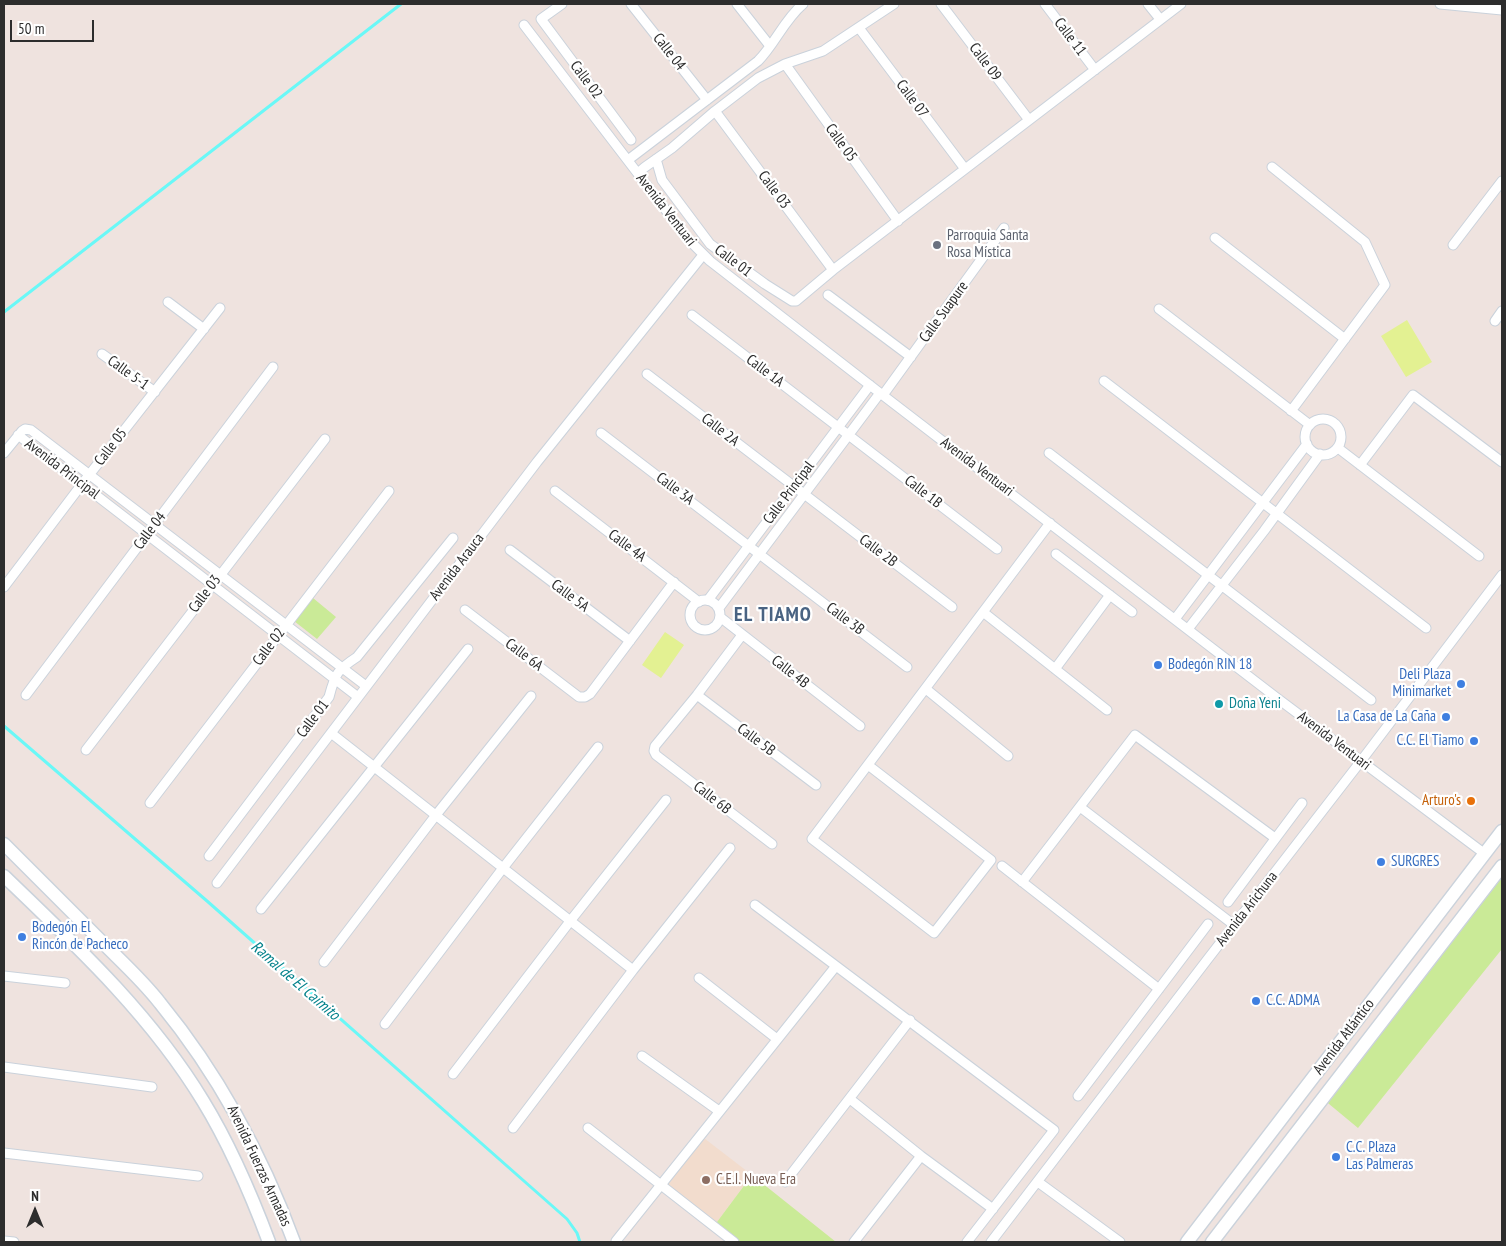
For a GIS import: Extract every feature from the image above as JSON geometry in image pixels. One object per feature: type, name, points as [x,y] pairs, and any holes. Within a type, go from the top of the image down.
[{"type":"main road","name":"Avenida Atlántico","points":[[1186,1242],[1502,831]]},
{"type":"main road","name":"Avenida Fuerzas Armadas","points":[[5,848],[141,982],[159,1001],[196,1049],[226,1096],[249,1138],[272,1186],[294,1242]]},
{"type":"main road","name":"Avenida Atlántico","points":[[1212,1242],[1502,866]]},
{"type":"main road","name":"Avenida Fuerzas Armadas","points":[[4,876],[125,998],[172,1055],[203,1101],[226,1144],[252,1199],[269,1242]]},
{"type":"street","name":"Calle 02","points":[[562,4],[541,20],[631,140]]},
{"type":"street","name":"Calle 04","points":[[631,4],[706,100]]},
{"type":"street","points":[[737,4],[770,46]]},
{"type":"street","points":[[628,160],[764,55],[789,18],[802,4]]},
{"type":"street","points":[[638,173],[672,148],[715,111],[758,78],[785,64],[823,51],[894,4]]},
{"type":"street","name":"Calle 09","points":[[941,4],[1029,120]]},
{"type":"street","name":"Calle 11","points":[[1045,4],[1095,70]]},
{"type":"street","points":[[1148,4],[1160,20]]},
{"type":"street","points":[[833,270],[1181,4]]},
{"type":"street","points":[[1440,4],[1502,10]]},
{"type":"street","name":"Avenida Ventuari","points":[[524,25],[688,239],[703,255],[881,394],[1485,854]]},
{"type":"street","name":"Calle 07","points":[[859,28],[965,169]]},
{"type":"street","name":"Calle 05","points":[[785,64],[898,221]]},
{"type":"street","points":[[750,67],[758,78]]},
{"type":"street","name":"Calle 03","points":[[715,111],[833,270]]},
{"type":"street","name":"Calle 01","points":[[656,159],[662,180],[710,244],[792,301],[796,301],[833,270]]},
{"type":"street","points":[[1272,167],[1365,242],[1385,285],[1291,411]]},
{"type":"street","points":[[1453,245],[1502,181]]},
{"type":"street","name":"Calle Suapure","points":[[881,394],[911,357],[1004,228]]},
{"type":"street","points":[[1215,238],[1345,339]]},
{"type":"street","name":"Avenida Arauca","points":[[216,883],[537,462],[703,255]]},
{"type":"street","points":[[828,295],[911,357]]},
{"type":"street","points":[[168,302],[204,329]]},
{"type":"street","name":"Calle 05","points":[[4,587],[220,308]]},
{"type":"street","points":[[1159,309],[1310,425]]},
{"type":"street","points":[[1495,321],[1502,311]]},
{"type":"street","name":"Calle 1A","points":[[692,315],[849,434]]},
{"type":"street","name":"Calle 5-1","points":[[102,354],[155,392]]},
{"type":"street","name":"Calle 04","points":[[26,696],[273,367]]},
{"type":"street","name":"Calle 2A","points":[[647,374],[804,494]]},
{"type":"street","points":[[1104,381],[1426,628]]},
{"type":"street","name":"Calle Principal","points":[[704,601],[749,546],[870,385]]},
{"type":"street","name":"Calle Principal","points":[[718,608],[881,394]]},
{"type":"street","points":[[1360,465],[1413,395],[1502,462]]},
{"type":"street","points":[[1327,419],[1337,425],[1341,436],[1338,448],[1329,454],[1320,454],[1312,451],[1307,444],[1305,435],[1310,425],[1315,421],[1327,419]]},
{"type":"street","name":"Avenida Principal","points":[[358,697],[18,435],[25,429],[31,430],[366,686]]},
{"type":"street","name":"Calle 3A","points":[[601,433],[759,554]]},
{"type":"street","name":"Calle 1B","points":[[849,434],[997,549]]},
{"type":"street","points":[[4,453],[18,435]]},
{"type":"street","name":"Calle 03","points":[[86,750],[325,439]]},
{"type":"street","points":[[1175,619],[1307,444]]},
{"type":"street","points":[[1338,448],[1479,556]]},
{"type":"street","points":[[1049,453],[1372,700]]},
{"type":"street","points":[[1188,629],[1320,454]]},
{"type":"street","name":"Calle 02","points":[[150,803],[389,491]]},
{"type":"street","name":"Calle 4A","points":[[555,491],[674,582],[704,601]]},
{"type":"street","name":"Calle 2B","points":[[804,494],[952,608]]},
{"type":"street","points":[[868,765],[991,860],[934,933],[812,839],[1050,523]]},
{"type":"street","name":"Calle 01","points":[[210,856],[329,697],[334,678],[342,667],[357,657],[453,538]]},
{"type":"street","name":"Calle 5A","points":[[510,550],[630,641]]},
{"type":"street","name":"Calle 3B","points":[[759,554],[907,666]]},
{"type":"street","points":[[1056,554],[1132,612]]},
{"type":"street","name":"Avenida Arichuna","points":[[991,1242],[1362,761],[1502,575]]},
{"type":"street","points":[[630,641],[674,582]]},
{"type":"street","points":[[1055,669],[1110,595]]},
{"type":"street","points":[[704,601],[715,604],[718,608],[720,618],[711,629],[698,628],[690,616],[693,606],[704,601]]},
{"type":"street","name":"Calle 6A","points":[[465,610],[579,696],[585,698],[630,641]]},
{"type":"street","points":[[983,612],[1106,710]]},
{"type":"street","name":"Calle 4B","points":[[720,618],[860,726]]},
{"type":"street","points":[[697,695],[742,634]]},
{"type":"street","points":[[261,909],[468,649]]},
{"type":"street","points":[[926,689],[1008,756]]},
{"type":"street","name":"Calle 6B","points":[[697,695],[655,746],[656,756],[772,844]]},
{"type":"street","name":"Calle 5B","points":[[697,695],[816,785]]},
{"type":"street","points":[[324,962],[436,815],[531,696]]},
{"type":"street","points":[[331,733],[633,970]]},
{"type":"street","points":[[1022,882],[1135,735],[1275,838]]},
{"type":"street","points":[[385,1024],[503,868],[598,747]]},
{"type":"street","points":[[453,1074],[570,920],[666,800]]},
{"type":"street","points":[[1228,902],[1302,803]]},
{"type":"street","points":[[1080,807],[1234,926]]},
{"type":"street","points":[[513,1128],[633,970],[730,848]]},
{"type":"street","points":[[1002,866],[1158,989]]},
{"type":"street","points":[[755,905],[1054,1130],[967,1242]]},
{"type":"street","points":[[1078,1096],[1208,924]]},
{"type":"street","points":[[616,1241],[836,966]]},
{"type":"street","points":[[4,976],[65,984]]},
{"type":"street","points":[[699,978],[777,1039]]},
{"type":"street","points":[[785,1182],[910,1020]]},
{"type":"street","points":[[642,1056],[719,1111]]},
{"type":"street","points":[[4,1067],[152,1087]]},
{"type":"street","points":[[850,1099],[921,1156],[993,1209]]},
{"type":"street","points":[[588,1128],[734,1242]]},
{"type":"street","points":[[4,1153],[198,1176]]},
{"type":"street","points":[[854,1242],[921,1156]]},
{"type":"street","points":[[1038,1182],[1120,1242]]},
{"type":"street","points":[[4,1241],[14,1242]]},
{"type":"shaded area","name":"C.E.I. Nueva Era","points":[[700,1135],[752,1175],[714,1226],[660,1185]]},
{"type":"green space","points":[[1407,320],[1432,362],[1406,377],[1381,336]]},
{"type":"green space","points":[[313,598],[336,617],[317,639],[294,621]]},
{"type":"green space","points":[[665,632],[684,645],[661,678],[642,665]]},
{"type":"green space","points":[[1502,866],[1502,949],[1358,1128],[1323,1099]]},
{"type":"green space","points":[[752,1175],[836,1242],[734,1242],[714,1226]]},
{"type":"waterway","points":[[4,312],[401,4]]},
{"type":"waterway","name":"Ramal de El Caimito","points":[[4,726],[207,901],[567,1219],[577,1233],[580,1242]]},
{"type":"place","name":"Parroquia Santa Rosa Mística","points":[[937,245]]},
{"type":"place","name":"Bodegón RIN 18","points":[[1158,665]]},
{"type":"place","name":"Deli Plaza Minimarket","points":[[1461,684]]},
{"type":"place","name":"Doña Yeni","points":[[1219,704]]},
{"type":"place","name":"La Casa de La Caña","points":[[1446,717]]},
{"type":"place","name":"C.C. El Tiamo","points":[[1474,741]]},
{"type":"place","name":"Arturo's","points":[[1471,801]]},
{"type":"place","name":"SURGRES","points":[[1381,862]]},
{"type":"place","name":"Bodegón El Rincón de Pacheco","points":[[22,937]]},
{"type":"place","name":"C.C. ADMA","points":[[1256,1001]]},
{"type":"place","name":"C.C. Plaza Las Palmeras","points":[[1336,1157]]},
{"type":"place","name":"C.E.I. Nueva Era","points":[[706,1180]]},
{"type":"district","name":"EL TIAMO","points":[[773,615]]}]
